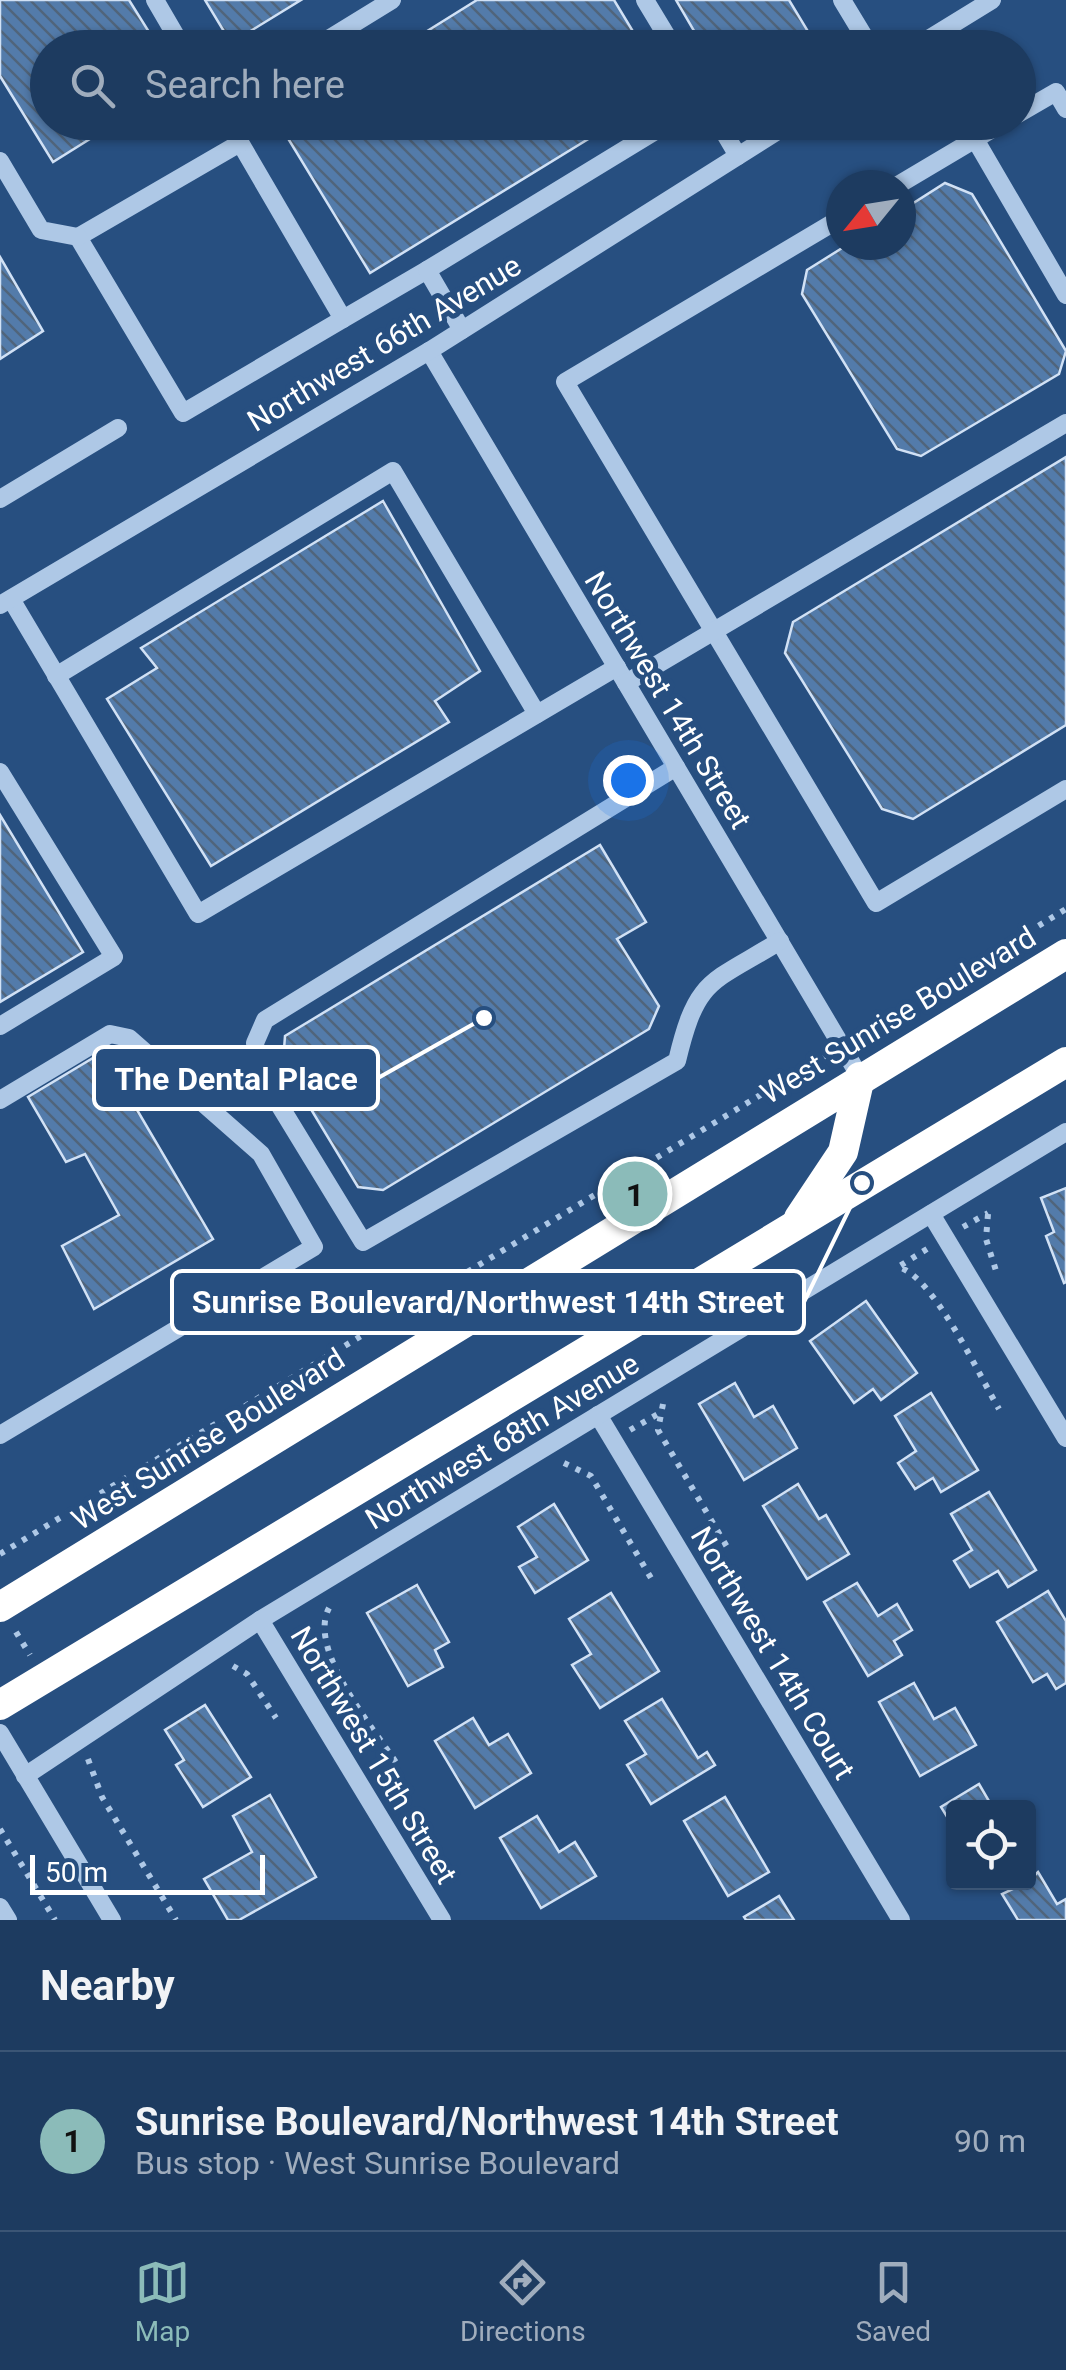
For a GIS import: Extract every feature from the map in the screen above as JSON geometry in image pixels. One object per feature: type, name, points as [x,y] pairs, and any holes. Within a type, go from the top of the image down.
[{"type":"highway","name":"West Sunrise Boulevard","points":[[0,1607],[1066,954]]},
{"type":"highway","points":[[0,1705],[1066,1062]]},
{"type":"highway","points":[[794,1225],[843,1152],[860,1078]]},
{"type":"street","points":[[155,0],[172,30]]},
{"type":"street","points":[[343,30],[392,0]]},
{"type":"street","points":[[646,0],[664,30]]},
{"type":"street","points":[[842,0],[860,30]]},
{"type":"street","points":[[937,30],[965,7],[992,0]]},
{"type":"street","points":[[1036,104],[1056,92],[1066,109]]},
{"type":"street","points":[[238,140],[344,318]]},
{"type":"street","points":[[78,237],[183,414],[640,140]]},
{"type":"street","points":[[729,140],[738,156]]},
{"type":"street","name":"Northwest 66th Avenue","points":[[5,602],[462,330],[763,140]]},
{"type":"street","points":[[916,174],[975,140],[1066,295]]},
{"type":"street","points":[[0,161],[41,230],[78,237],[240,143]]},
{"type":"street","points":[[826,227],[565,382],[876,904],[1066,789]]},
{"type":"street","points":[[427,270],[462,330]]},
{"type":"street","name":"Northwest 14th Street","points":[[428,350],[860,1078]]},
{"type":"street","points":[[5,602],[56,676],[198,914],[536,714],[714,631],[1066,424]]},
{"type":"street","points":[[0,499],[118,428]]},
{"type":"street","points":[[56,676],[393,471],[536,714]]},
{"type":"street","points":[[676,767],[265,1020],[256,1043],[258,1070],[363,1242],[677,1061],[688,1012],[700,990],[780,941]]},
{"type":"street","points":[[0,772],[114,957],[0,1026]]},
{"type":"street","points":[[0,1100],[110,1034],[130,1038],[261,1154],[314,1247],[0,1436]]},
{"type":"street","name":"Northwest 68th Avenue","points":[[25,1776],[260,1620],[1066,1132]]},
{"type":"street","points":[[931,1214],[1066,1438]]},
{"type":"street","name":"Northwest 14th Court","points":[[598,1415],[901,1920]]},
{"type":"street","name":"Northwest 15th Street","points":[[260,1620],[442,1920]]},
{"type":"street","points":[[0,1733],[112,1920]]},
{"type":"street","points":[[0,1907],[8,1920]]},
{"type":"path","points":[[0,1554],[1066,909]]},
{"type":"path","points":[[898,1267],[989,1209],[986,1239],[1002,1285]]},
{"type":"path","points":[[886,1266],[918,1276],[999,1409]]},
{"type":"path","points":[[671,1394],[659,1413],[658,1430],[730,1552]]},
{"type":"path","points":[[547,1466],[562,1463],[591,1476],[651,1578]]},
{"type":"path","points":[[340,1598],[322,1622],[323,1643],[396,1764]]},
{"type":"path","points":[[102,1797],[176,1920]]},
{"type":"path","points":[[0,1829],[55,1920]]},
{"type":"building","points":[[0,0],[129,0],[148,30],[30,30],[30,125],[0,76]]},
{"type":"building","points":[[205,0],[301,0],[252,30],[223,30]]},
{"type":"building","points":[[477,0],[614,0],[632,30],[429,30]]},
{"type":"building","points":[[676,0],[789,0],[807,30],[694,30]]},
{"type":"building","points":[[39,140],[88,140],[53,162]]},
{"type":"building","points":[[289,140],[587,140],[370,273]]},
{"type":"building","points":[[945,183],[972,194],[1066,351],[1059,374],[921,456],[897,449],[802,294],[807,270],[826,258],[916,260],[916,201]]},
{"type":"building","points":[[0,257],[43,331],[0,359]]},
{"type":"building","points":[[1066,457],[1066,725],[913,819],[882,809],[785,653],[793,622]]},
{"type":"building","points":[[383,501],[480,671],[435,701],[449,722],[211,866],[107,699],[157,668],[141,648]]},
{"type":"building","points":[[0,815],[83,952],[0,1002]]},
{"type":"building","points":[[600,845],[646,922],[617,939],[659,1006],[649,1029],[383,1190],[358,1187],[283,1063],[285,1036]]},
{"type":"building","points":[[103,1052],[213,1239],[94,1309],[62,1246],[119,1215],[85,1154],[66,1162],[28,1097]]},
{"type":"building","points":[[1066,1188],[1064,1283],[1046,1236],[1054,1232],[1041,1198]]},
{"type":"building","points":[[866,1301],[917,1373],[881,1400],[873,1389],[854,1403],[810,1341]]},
{"type":"building","points":[[735,1383],[754,1417],[773,1406],[797,1448],[744,1480],[699,1404]]},
{"type":"building","points":[[931,1393],[978,1470],[941,1492],[933,1478],[915,1489],[898,1463],[916,1451],[895,1416]]},
{"type":"building","points":[[798,1484],[819,1519],[826,1515],[849,1554],[807,1579],[763,1506]]},
{"type":"building","points":[[989,1492],[1036,1570],[1008,1587],[998,1571],[970,1587],[954,1561],[972,1550],[951,1514]]},
{"type":"building","points":[[554,1504],[588,1560],[535,1593],[519,1567],[537,1557],[518,1527]]},
{"type":"building","points":[[857,1583],[878,1616],[897,1604],[912,1630],[894,1641],[902,1655],[868,1676],[824,1602]]},
{"type":"building","points":[[417,1585],[449,1642],[435,1650],[443,1667],[408,1686],[367,1613]]},
{"type":"building","points":[[1048,1591],[1066,1621],[1066,1683],[1056,1689],[1047,1674],[1033,1682],[997,1622]]},
{"type":"building","points":[[611,1593],[659,1671],[600,1708],[572,1665],[591,1654],[569,1619]]},
{"type":"building","points":[[914,1683],[934,1719],[955,1708],[976,1745],[920,1776],[879,1702]]},
{"type":"building","points":[[662,1699],[698,1758],[707,1752],[715,1765],[651,1804],[627,1765],[646,1754],[625,1721]]},
{"type":"building","points":[[205,1705],[251,1777],[203,1807],[176,1765],[184,1760],[165,1730]]},
{"type":"building","points":[[473,1718],[489,1745],[508,1734],[531,1773],[475,1808],[435,1741]]},
{"type":"building","points":[[979,1784],[988,1800],[953,1800]]},
{"type":"building","points":[[270,1795],[316,1877],[239,1920],[228,1920],[204,1879],[252,1852],[233,1816]]},
{"type":"building","points":[[725,1797],[769,1872],[728,1896],[684,1821]]},
{"type":"building","points":[[537,1816],[559,1852],[575,1842],[596,1876],[541,1908],[500,1838]]},
{"type":"building","points":[[1036,1874],[1057,1904],[1066,1899],[1066,1920],[1018,1920],[1002,1894],[1036,1890]]},
{"type":"building","points":[[779,1896],[794,1920],[744,1917]]},
{"type":"place","name":"The Dental Place","points":[[484,1018]]},
{"type":"place","name":"Sunrise Boulevard/Northwest 14th Street","points":[[862,1183]]},
{"type":"place","name":"Sunrise Boulevard/Northwest 14th Street","points":[[635,1194]]}]
